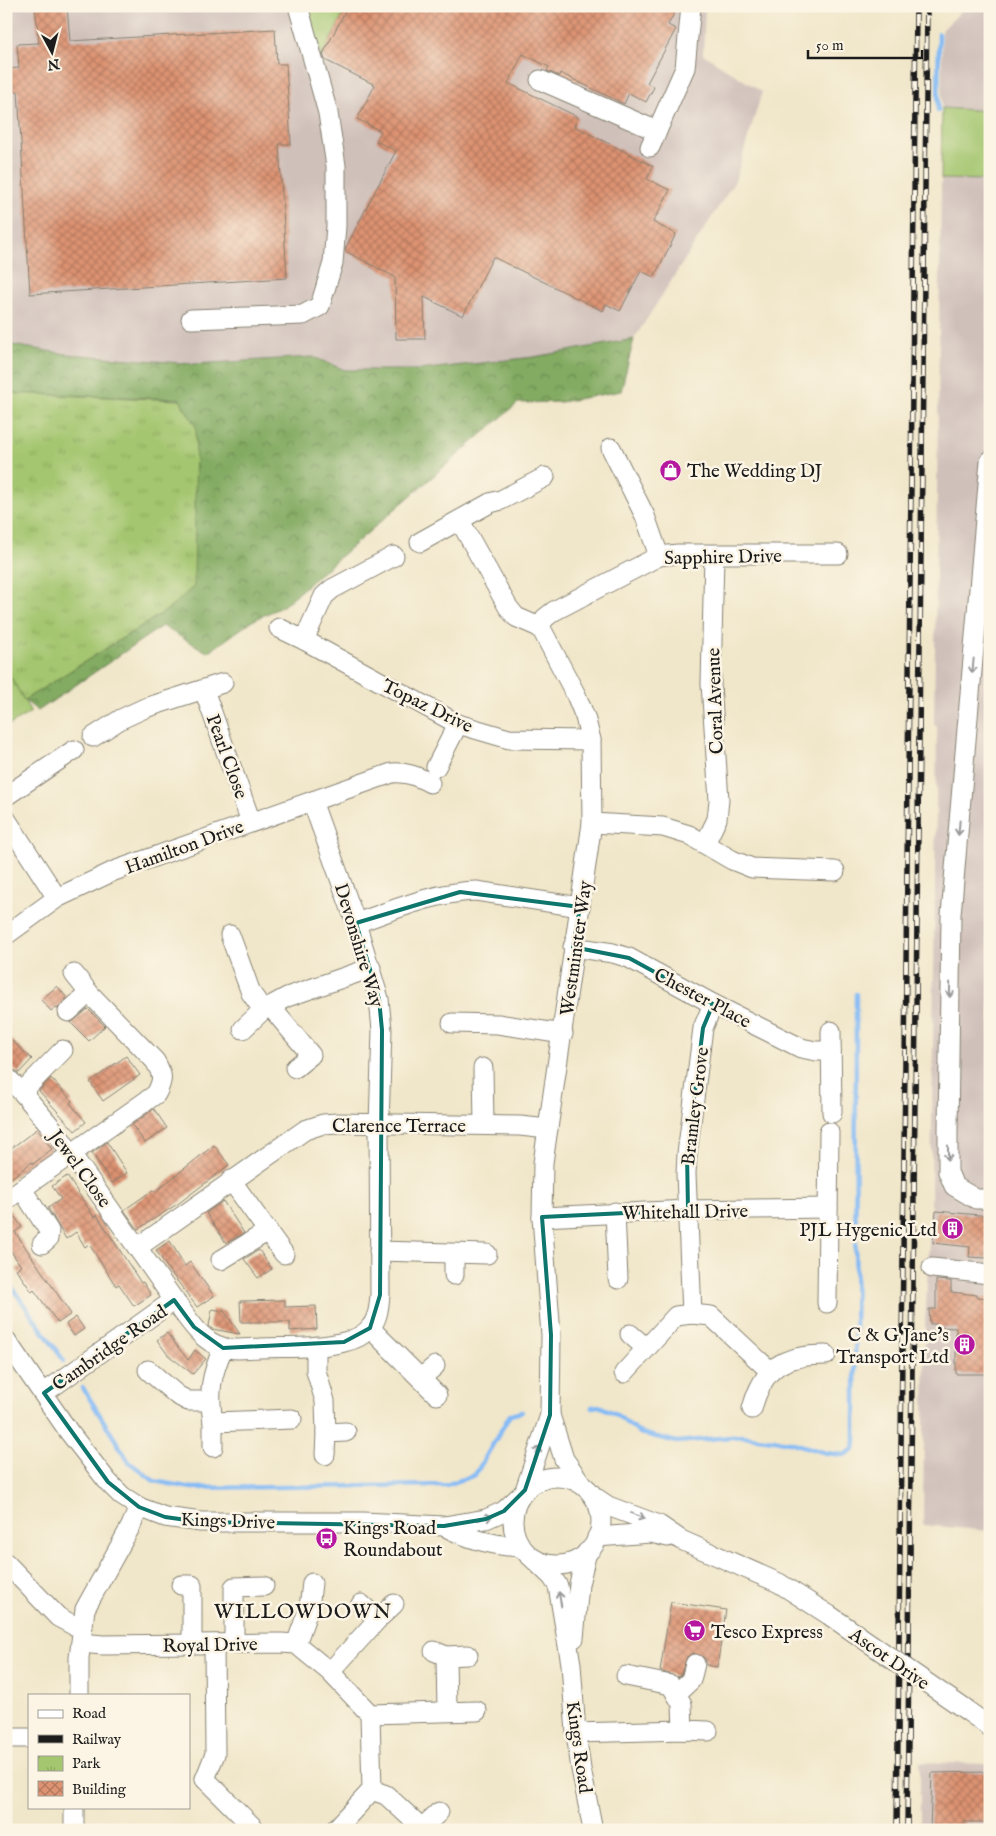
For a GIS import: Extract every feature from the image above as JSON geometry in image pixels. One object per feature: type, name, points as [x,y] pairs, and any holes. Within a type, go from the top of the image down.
[{"type":"street","points":[[191,319],[303,315],[320,306],[333,263],[336,226],[336,166],[328,113],[298,6]]},
{"type":"street","points":[[540,80],[653,139],[685,68],[691,6]]},
{"type":"street","points":[[611,448],[645,516],[659,556]]},
{"type":"street","points":[[990,460],[951,914],[948,1131],[948,1172],[954,1186],[976,1199],[990,1199]]},
{"type":"street","points":[[427,538],[490,503],[501,500],[546,477]]},
{"type":"street","points":[[460,521],[508,607],[516,617],[539,627]]},
{"type":"street","name":"Sapphire Drive","points":[[539,627],[545,618],[554,611],[659,556],[678,554],[838,554]]},
{"type":"street","name":"Coral Avenue","points":[[705,844],[717,819],[719,800],[711,684],[714,555]]},
{"type":"street","points":[[304,640],[324,596],[340,584],[394,556]]},
{"type":"street","name":"Westminster Way","points":[[523,1493],[550,1416],[551,1335],[542,1217],[543,1163],[592,823],[590,740],[586,717],[539,627]]},
{"type":"street","name":"Topaz Drive","points":[[280,628],[458,724],[509,739],[590,740]]},
{"type":"street","name":"Pearl Close","points":[[94,737],[121,719],[137,712],[222,683]]},
{"type":"street","name":"Pearl Close","points":[[204,690],[251,822]]},
{"type":"street","name":"Hamilton Drive","points":[[6,934],[57,898],[114,871],[372,779],[392,773],[404,772],[418,776],[433,775],[458,724]]},
{"type":"street","points":[[10,794],[74,750]]},
{"type":"street","name":"Devonshire Way","points":[[312,801],[356,923],[379,999],[382,1030],[380,1306],[370,1328]]},
{"type":"street","points":[[6,820],[57,898]]},
{"type":"street","points":[[592,823],[663,827],[690,835],[732,860],[752,868],[835,871]]},
{"type":"street","points":[[356,923],[439,896],[460,892],[476,892],[580,907]]},
{"type":"street","points":[[230,935],[251,993],[311,1055],[295,1068]]},
{"type":"street","name":"Chester Place","points":[[574,946],[613,952],[629,958],[713,1004],[801,1048],[831,1052]]},
{"type":"street","points":[[243,1029],[267,1008],[287,997],[371,968]]},
{"type":"street","points":[[6,1200],[156,1094],[162,1083],[161,1072],[154,1061],[89,994],[74,974]]},
{"type":"street","points":[[68,1012],[89,994]]},
{"type":"street","name":"Bramley Grove","points":[[692,1314],[686,1174],[687,1154],[704,1028],[713,1004]]},
{"type":"street","points":[[452,1024],[498,1024],[563,1034]]},
{"type":"street","points":[[826,1303],[831,1031]]},
{"type":"street","points":[[22,1092],[63,1050]]},
{"type":"street","points":[[483,1068],[484,1125]]},
{"type":"street","name":"Jewel Close","points":[[6,1077],[22,1092],[58,1135],[194,1327],[210,1342],[223,1348]]},
{"type":"street","name":"Clarence Terrace","points":[[138,1247],[231,1180],[305,1130],[322,1124],[484,1125],[548,1129]]},
{"type":"street","points":[[231,1180],[284,1254]]},
{"type":"street","points":[[22,1189],[49,1231],[48,1239],[42,1244]]},
{"type":"street","name":"Whitehall Drive","points":[[542,1217],[615,1212],[828,1208]]},
{"type":"street","points":[[615,1212],[618,1278]]},
{"type":"street","points":[[221,1260],[268,1231]]},
{"type":"street","points":[[379,1252],[486,1254]]},
{"type":"street","points":[[454,1254],[454,1275]]},
{"type":"street","points":[[932,1268],[990,1274]]},
{"type":"street","name":"Cambridge Road","points":[[44,1393],[174,1300]]},
{"type":"street","points":[[624,1373],[676,1316],[692,1314],[711,1316],[770,1371]]},
{"type":"street","points":[[213,1447],[213,1422],[210,1401],[214,1369],[223,1348],[316,1346],[344,1342],[358,1337],[370,1328],[437,1394]]},
{"type":"street","points":[[630,1334],[646,1348]]},
{"type":"street","name":"Kings Drive","points":[[6,1340],[69,1432],[108,1482],[122,1496],[139,1507],[165,1517],[183,1520],[363,1522],[444,1526],[486,1518],[504,1511],[523,1493]]},
{"type":"street","points":[[316,1346],[316,1371],[325,1400],[325,1455]]},
{"type":"street","points":[[752,1409],[756,1396],[770,1371],[782,1362],[797,1357],[826,1355]]},
{"type":"street","points":[[421,1378],[435,1366]]},
{"type":"street","points":[[148,1370],[177,1396],[188,1401],[210,1401]]},
{"type":"street","name":"Westminster Way","points":[[550,1416],[564,1459],[587,1490]]},
{"type":"street","points":[[213,1422],[292,1419]]},
{"type":"street","points":[[326,1433],[346,1432]]},
{"type":"street","points":[[587,1490],[599,1509],[600,1524],[592,1545],[577,1559],[566,1564],[547,1563],[526,1551],[515,1535],[513,1522],[514,1508],[523,1493],[536,1482],[548,1478],[561,1477],[587,1490],[608,1506],[659,1525],[681,1540]]},
{"type":"street","points":[[79,1694],[84,1609],[131,1526],[139,1507]]},
{"type":"street","name":"Kings Drive","points":[[444,1526],[456,1533],[526,1551]]},
{"type":"street","points":[[592,1545],[652,1533],[681,1540]]},
{"type":"street","name":"Ascot Drive","points":[[681,1540],[778,1583],[829,1615],[990,1727]]},
{"type":"street","name":"Kings Road","points":[[571,1664],[579,1584],[592,1545]]},
{"type":"street","name":"Kings Road","points":[[526,1551],[552,1577],[558,1586],[571,1664],[576,1733],[581,1769],[593,1830]]},
{"type":"street","name":"Royal Drive","points":[[6,1564],[58,1617],[72,1625],[81,1635],[103,1645],[296,1644]]},
{"type":"street","points":[[312,1582],[309,1608],[296,1644],[330,1672],[370,1714],[372,1790],[336,1830]]},
{"type":"street","points":[[181,1584],[192,1585],[192,1644]]},
{"type":"street","points":[[234,1644],[234,1588],[264,1586]]},
{"type":"street","points":[[361,1604],[378,1619]]},
{"type":"street","points":[[330,1672],[394,1604]]},
{"type":"street","points":[[214,1644],[215,1754],[197,1779],[256,1830]]},
{"type":"street","points":[[447,1711],[440,1653],[468,1655]]},
{"type":"street","points":[[676,1694],[691,1680],[695,1664]]},
{"type":"street","points":[[626,1676],[671,1686],[682,1704],[683,1730]]},
{"type":"street","points":[[370,1714],[477,1711]]},
{"type":"street","points":[[576,1733],[708,1731]]},
{"type":"street","points":[[6,1738],[28,1738]]},
{"type":"street","points":[[372,1790],[386,1795],[423,1829],[438,1812]]},
{"type":"street","points":[[74,1808],[74,1830]]},
{"type":"highlighted area","points":[[460,892],[580,907],[573,947],[629,958],[713,1004],[703,1028],[687,1154],[688,1210],[542,1217],[551,1335],[550,1415],[525,1490],[504,1511],[486,1519],[444,1526],[201,1522],[165,1517],[139,1507],[108,1482],[44,1393],[174,1300],[194,1327],[223,1348],[344,1342],[370,1328],[380,1295],[382,1030],[379,999],[356,923]]},
{"type":"shaded area","points":[[6,6],[705,6],[703,54],[762,92],[735,181],[634,339],[534,357],[419,370],[344,370],[313,357],[6,375]]},
{"type":"shaded area","points":[[967,6],[990,6],[990,1531],[923,1525],[925,1325],[931,1202],[937,727],[934,724],[942,32]]},
{"type":"shaded area","points":[[920,1762],[990,1764],[990,1830],[920,1830]]},
{"type":"green space","points":[[308,6],[340,6],[343,15],[321,58]]},
{"type":"green space","points":[[942,108],[990,111],[990,180],[941,179]]},
{"type":"green space","points":[[634,339],[621,391],[561,402],[518,403],[283,606],[252,621],[213,649],[207,652],[162,626],[38,711],[24,700],[170,608],[180,399],[6,393],[6,344],[66,354],[194,364],[313,357],[345,370],[419,370],[534,357]]},
{"type":"green space","points":[[6,393],[180,400],[196,427],[194,586],[170,608],[24,700],[6,669]]},
{"type":"green space","points":[[6,669],[31,712],[6,727]]},
{"type":"building","points":[[35,6],[67,6],[70,41],[275,29],[277,64],[286,64],[291,144],[279,144],[287,278],[30,294],[18,91],[6,91],[6,69],[19,68],[17,44],[39,43]]},
{"type":"building","points":[[348,6],[668,6],[676,10],[668,25],[676,29],[647,83],[654,87],[646,102],[629,93],[624,104],[560,73],[559,76],[547,71],[549,67],[523,54],[508,83],[578,117],[574,126],[653,166],[647,179],[670,190],[653,222],[676,234],[654,277],[641,271],[620,311],[606,304],[603,311],[493,257],[463,316],[424,297],[425,339],[396,339],[395,277],[345,251],[396,151],[376,141],[381,131],[357,119],[375,85],[325,60],[323,54]]},
{"type":"building","points":[[57,986],[67,998],[57,1009],[56,1007],[51,1011],[41,1000]]},
{"type":"building","points":[[88,1009],[105,1026],[89,1041],[71,1023]]},
{"type":"building","points":[[6,1035],[32,1059],[19,1073],[6,1065]]},
{"type":"building","points":[[126,1056],[140,1075],[103,1101],[90,1082]]},
{"type":"building","points":[[51,1078],[72,1101],[70,1103],[86,1122],[75,1131],[39,1091]]},
{"type":"building","points":[[154,1109],[167,1128],[145,1143],[132,1125]]},
{"type":"building","points":[[37,1129],[52,1149],[6,1182],[6,1152]]},
{"type":"building","points":[[107,1142],[127,1173],[112,1183],[92,1153]]},
{"type":"building","points":[[214,1145],[229,1165],[179,1203],[138,1229],[124,1210],[153,1190],[155,1192]]},
{"type":"building","points":[[67,1176],[94,1217],[97,1215],[141,1283],[143,1282],[151,1295],[134,1306],[119,1284],[116,1286],[89,1244],[85,1247],[76,1232],[66,1239],[48,1208],[61,1199],[52,1186]]},
{"type":"building","points":[[223,1201],[244,1233],[226,1243],[206,1213]]},
{"type":"building","points":[[10,1210],[22,1227],[15,1232],[71,1314],[58,1323],[16,1269],[21,1266],[6,1244],[6,1211]]},
{"type":"building","name":"PJL Hygenic Ltd","points":[[936,1211],[990,1216],[990,1248],[987,1248],[987,1258],[969,1257],[970,1247],[933,1243]]},
{"type":"building","points":[[170,1241],[185,1266],[190,1262],[214,1296],[197,1307],[156,1250]]},
{"type":"building","points":[[259,1250],[272,1269],[258,1278],[244,1259]]},
{"type":"building","points":[[936,1280],[951,1281],[951,1292],[990,1298],[990,1374],[956,1374],[956,1328],[936,1327],[936,1324],[930,1324],[929,1309],[936,1309]]},
{"type":"building","points":[[285,1300],[285,1307],[316,1306],[317,1329],[290,1331],[290,1322],[241,1322],[240,1301]]},
{"type":"building","points":[[212,1309],[224,1311],[240,1334],[212,1329],[209,1326]]},
{"type":"building","points":[[76,1317],[84,1329],[74,1336],[66,1324]]},
{"type":"building","points":[[167,1333],[188,1360],[195,1350],[206,1359],[193,1374],[168,1355],[157,1340]]},
{"type":"building","name":"Tesco Express","points":[[671,1602],[726,1610],[717,1667],[706,1665],[706,1660],[702,1656],[692,1653],[687,1657],[681,1674],[678,1677],[660,1671]]},
{"type":"building","points":[[990,1772],[989,1822],[964,1822],[964,1829],[930,1830],[932,1773]]},
{"type":"waterway","points":[[938,111],[939,34]]},
{"type":"waterway","points":[[592,1407],[599,1406],[614,1413],[640,1433],[677,1442],[742,1436],[790,1442],[826,1453],[844,1455],[854,1449],[856,994]]},
{"type":"waterway","points":[[6,1279],[64,1361]]},
{"type":"waterway","points":[[83,1388],[129,1462],[154,1481],[192,1488],[446,1485],[475,1475],[510,1415],[522,1412]]},
{"type":"railway","points":[[897,1830],[916,6]]},
{"type":"railway","points":[[907,1830],[927,6]]},
{"type":"place","name":"The Wedding DJ","points":[[671,470]]},
{"type":"place","name":"PJL Hygenic Ltd","points":[[953,1229]]},
{"type":"place","name":"C & G Jane's Transport Ltd","points":[[965,1345]]},
{"type":"place","name":"Kings Road Roundabout","points":[[327,1538]]},
{"type":"place","name":"Tesco Express","points":[[695,1631]]},
{"type":"district","name":"WILLOWDOWN","points":[[303,1611]]}]
